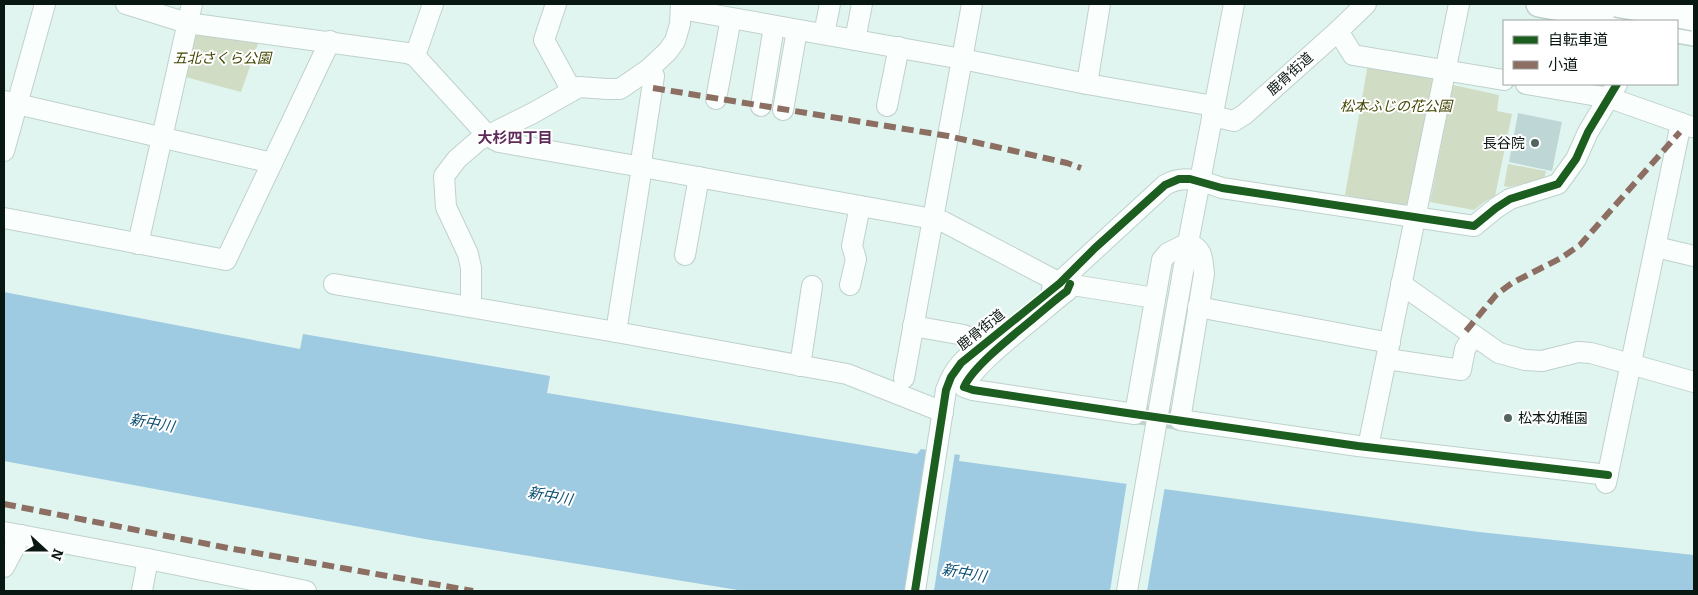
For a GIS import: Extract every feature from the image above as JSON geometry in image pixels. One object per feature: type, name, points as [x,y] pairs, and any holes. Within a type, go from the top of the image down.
[{"type":"main road","points":[[1539,4],[1625,20]]},
{"type":"main road","points":[[1616,4],[1694,18]]},
{"type":"main road","points":[[1678,30],[1694,32]]},
{"type":"street","points":[[4,150],[10,103],[45,4]]},
{"type":"street","points":[[126,4],[190,13],[330,41],[407,53],[414,56],[488,136],[499,142],[933,219],[944,222],[1065,283],[1155,298]]},
{"type":"street","points":[[414,56],[432,4]]},
{"type":"street","points":[[556,4],[544,40],[572,91]]},
{"type":"street","points":[[824,34],[830,4]]},
{"type":"street","points":[[855,40],[862,4]]},
{"type":"street","points":[[904,378],[972,4]]},
{"type":"street","points":[[1087,84],[1100,4]]},
{"type":"street","points":[[1127,591],[1188,243],[1234,4]]},
{"type":"street","name":"鹿骨街道","points":[[680,5],[730,18],[962,59],[1087,84],[1213,111],[1234,121],[1239,119],[1366,4]]},
{"type":"street","points":[[1368,447],[1458,4]]},
{"type":"street","points":[[1651,20],[1661,4]]},
{"type":"street","points":[[471,307],[471,268],[468,254],[446,207],[444,176],[457,159],[479,140],[572,91],[580,87],[620,88],[649,69],[668,51],[675,41],[680,24],[680,5]]},
{"type":"street","points":[[138,244],[190,13]]},
{"type":"street","points":[[716,99],[730,18]]},
{"type":"street","points":[[761,106],[774,26]]},
{"type":"street","points":[[783,110],[798,30]]},
{"type":"street","points":[[1338,31],[1353,55],[1503,80]]},
{"type":"street","points":[[4,218],[226,260],[330,41]]},
{"type":"street","points":[[887,106],[899,48]]},
{"type":"street","points":[[616,332],[654,76],[649,69]]},
{"type":"street","points":[[1065,283],[1068,291],[1016,333],[976,369],[967,379],[964,387],[972,390],[1135,414],[1162,260],[1168,253],[1188,243],[1196,246],[1202,253],[1204,274],[1180,420],[1607,479],[1656,248],[1688,125],[1613,91],[1538,85]]},
{"type":"street","name":"鹿骨街道","points":[[916,591],[946,390],[951,377],[961,363],[1065,283],[1095,248],[1165,185],[1179,179],[1200,181],[1222,188],[1474,226],[1510,199],[1558,184],[1576,159],[1588,132],[1613,91]]},
{"type":"street","points":[[10,103],[272,163]]},
{"type":"street","points":[[685,255],[698,177]]},
{"type":"street","points":[[850,285],[856,259],[852,246],[860,206]]},
{"type":"street","points":[[1656,248],[1694,256]]},
{"type":"street","points":[[334,284],[847,374],[942,418]]},
{"type":"street","points":[[1402,284],[1499,353],[1525,360],[1542,360],[1578,352],[1592,353],[1694,382]]},
{"type":"street","points":[[800,366],[812,286]]},
{"type":"street","points":[[1198,307],[1462,370],[1465,349],[1473,336]]},
{"type":"street","points":[[913,326],[964,335]]},
{"type":"street","points":[[4,567],[12,534],[148,559],[221,583],[306,591]]},
{"type":"street","points":[[142,591],[148,559]]},
{"type":"green space","name":"五北さくら公園","points":[[189,25],[261,35],[241,92],[178,75]]},
{"type":"green space","name":"松本ふじの花公園","points":[[1368,64],[1437,79],[1412,201],[1406,206],[1345,195]]},
{"type":"green space","points":[[1453,85],[1499,95],[1497,111],[1512,114],[1495,196],[1474,210],[1430,202]]},
{"type":"green space","points":[[1508,164],[1546,171],[1544,179],[1509,187],[1504,186]]},
{"type":"water","name":"新中川","points":[[4,292],[300,349],[303,334],[550,376],[547,393],[917,454],[921,449],[960,455],[959,461],[1479,532],[1694,555],[1694,591],[744,591],[425,539],[4,461]]},
{"type":"pier","points":[[930,448],[955,452],[934,591],[909,591]]},
{"type":"pier","points":[[1127,481],[1165,486],[1147,591],[1110,591]]},
{"type":"building","points":[[1518,113],[1562,122],[1552,171],[1509,162]]},
{"type":"tunnel","points":[[1135,414],[1180,420]]},
{"type":"marked path","points":[[653,88],[948,136],[1067,163],[1081,168]]},
{"type":"marked path","points":[[1466,331],[1496,295],[1512,283],[1561,258],[1580,245],[1680,132]]},
{"type":"marked path","points":[[4,504],[228,548],[473,591]]},
{"type":"cycle path","points":[[915,591],[946,390],[951,377],[961,363],[1060,283],[1095,248],[1165,185],[1179,179],[1190,179],[1222,188],[1474,226],[1510,199],[1558,184],[1576,159],[1588,132],[1616,85]]},
{"type":"cycle path","points":[[1070,284],[1067,291],[985,360],[964,387],[973,390],[1358,446],[1608,475]]},
{"type":"place","name":"長谷院","points":[[1535,143]]},
{"type":"place","name":"松本幼稚園","points":[[1508,418]]},
{"type":"district","name":"大杉四丁目","points":[[515,138]]}]
